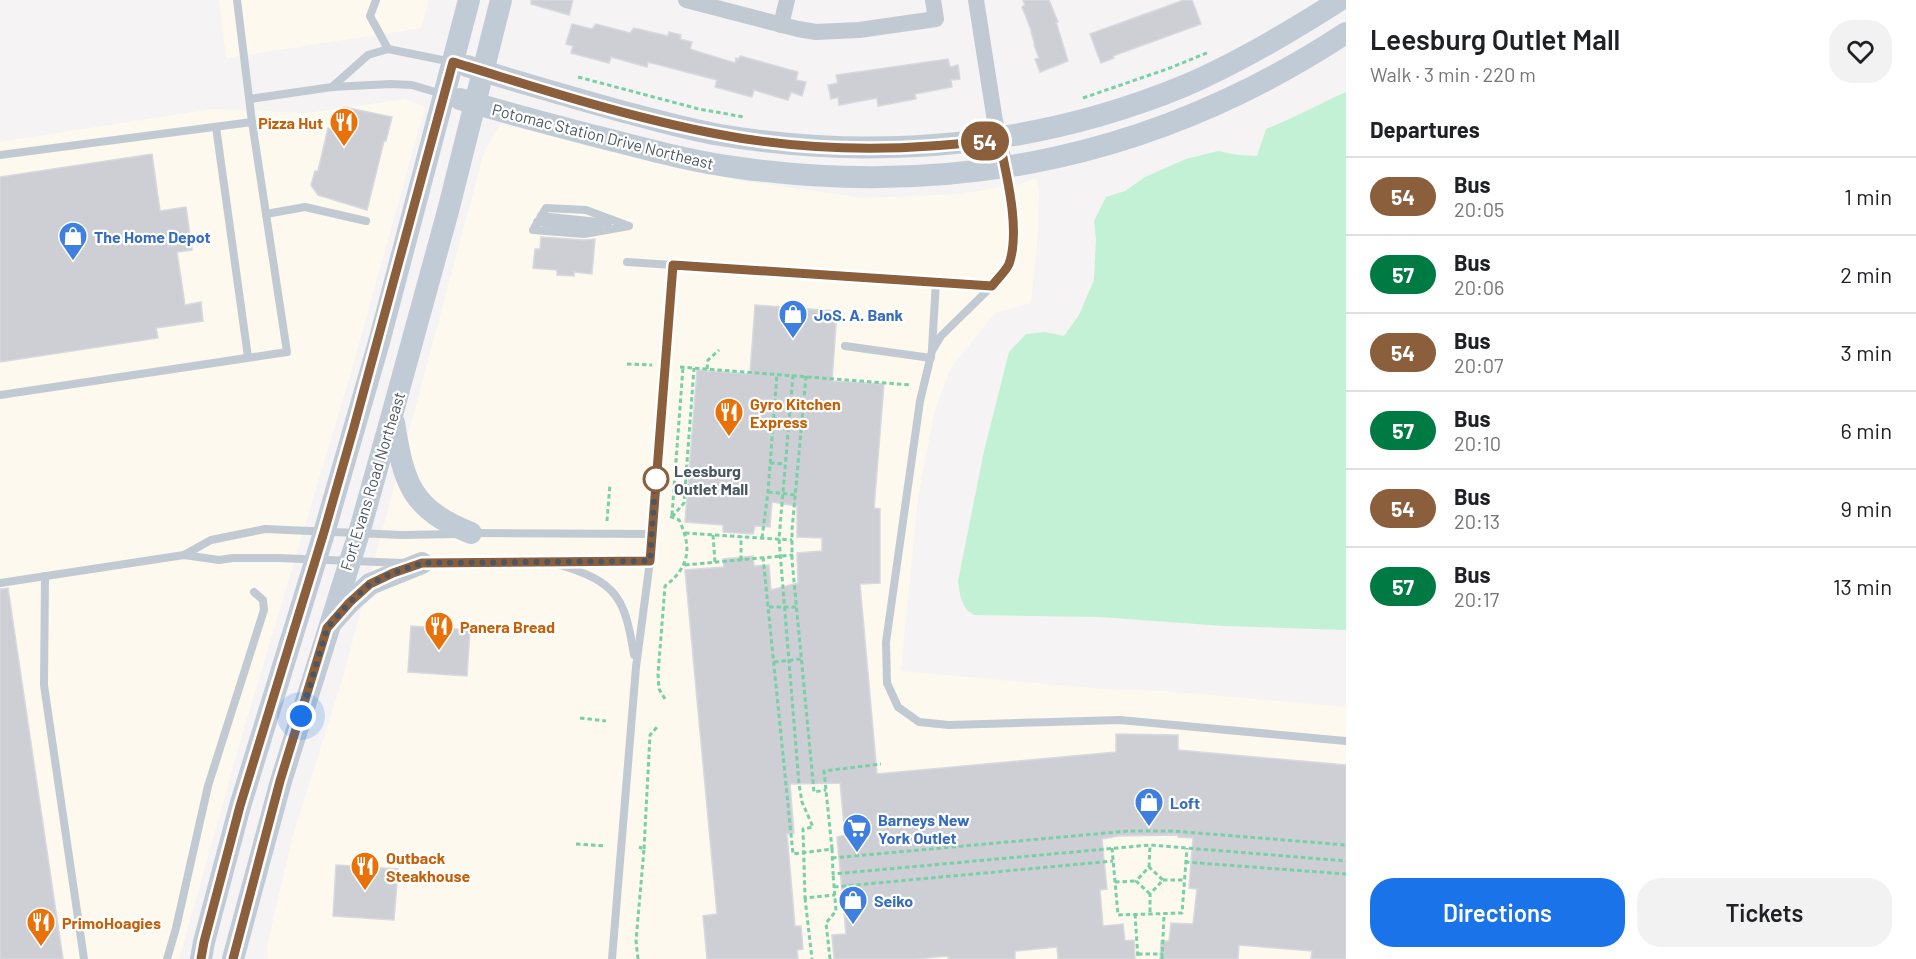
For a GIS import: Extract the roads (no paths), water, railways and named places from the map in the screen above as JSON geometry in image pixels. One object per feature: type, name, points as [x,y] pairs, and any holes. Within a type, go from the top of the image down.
[{"type":"main road","name":"Fort Evans Road Northeast","points":[[201,959],[240,806],[316,561],[387,310],[469,0]]},
{"type":"main road","name":"Fort Evans Road Northeast","points":[[233,959],[280,781],[358,533],[392,415],[448,211],[501,0]]},
{"type":"main road","name":"Potomac Station Drive Northeast","points":[[453,62],[502,78],[719,135],[786,144],[880,149],[999,139],[1118,110],[1184,86],[1239,59],[1340,0]]},
{"type":"main road","name":"Potomac Station Drive Northeast","points":[[445,94],[685,159],[749,170],[808,176],[909,178],[1005,167],[1058,158],[1112,144],[1172,124],[1283,72],[1346,33]]},
{"type":"main road","points":[[392,415],[407,483],[416,497],[428,510],[447,523],[471,533]]},
{"type":"main road","points":[[327,628],[370,584],[422,563]]},
{"type":"main road","points":[[242,959],[249,898]]},
{"type":"street","points":[[686,0],[798,29],[832,32],[936,19],[933,0]]},
{"type":"street","points":[[781,25],[787,0]]},
{"type":"street","points":[[976,0],[1005,167]]},
{"type":"lane","points":[[0,395],[287,352],[252,122],[237,0]]},
{"type":"lane","points":[[376,0],[370,16],[388,49]]},
{"type":"lane","points":[[332,87],[368,56],[388,49],[453,62]]},
{"type":"lane","points":[[250,99],[332,87],[391,84],[412,85],[445,94]]},
{"type":"lane","points":[[0,155],[252,122]]},
{"type":"lane","points":[[216,127],[248,357]]},
{"type":"lane","points":[[931,355],[941,336],[992,286],[1009,265],[1014,229],[1005,167]]},
{"type":"lane","points":[[266,214],[305,207],[366,221]]},
{"type":"lane","points":[[546,208],[586,210],[630,226],[584,228],[537,223],[546,208]]},
{"type":"lane","points":[[627,262],[992,286]]},
{"type":"lane","points":[[612,959],[636,667],[650,561],[673,265]]},
{"type":"lane","points":[[936,282],[931,355],[924,381],[905,498],[886,642],[887,683],[898,707],[919,722],[949,725],[1120,720],[1346,741]]},
{"type":"lane","points":[[845,346],[931,355]]},
{"type":"lane","points":[[183,555],[211,540],[265,529],[402,535],[651,534]]},
{"type":"lane","points":[[0,583],[183,555],[219,560],[233,558],[422,563],[650,561]]},
{"type":"lane","points":[[551,562],[596,578],[610,588],[621,604],[629,625],[636,667]]},
{"type":"lane","points":[[45,576],[44,685],[84,959]]},
{"type":"lane","points":[[167,959],[208,786],[264,610],[263,600],[254,592]]},
{"type":"place","name":"Pizza Hut","points":[[344,148]]},
{"type":"place","name":"The Home Depot","points":[[73,262]]},
{"type":"place","name":"JoS. A. Bank","points":[[793,340]]},
{"type":"place","name":"Gyro Kitchen Express","points":[[729,438]]},
{"type":"place","name":"Leesburg Outlet Mall","points":[[656,479]]},
{"type":"place","name":"Panera Bread","points":[[439,652]]},
{"type":"place","name":"Loft","points":[[1149,828]]},
{"type":"place","name":"Barneys New York Outlet","points":[[857,854]]},
{"type":"place","name":"Outback Steakhouse","points":[[365,892]]},
{"type":"place","name":"Seiko","points":[[853,926]]},
{"type":"place","name":"PrimoHoagies","points":[[41,948]]}]
